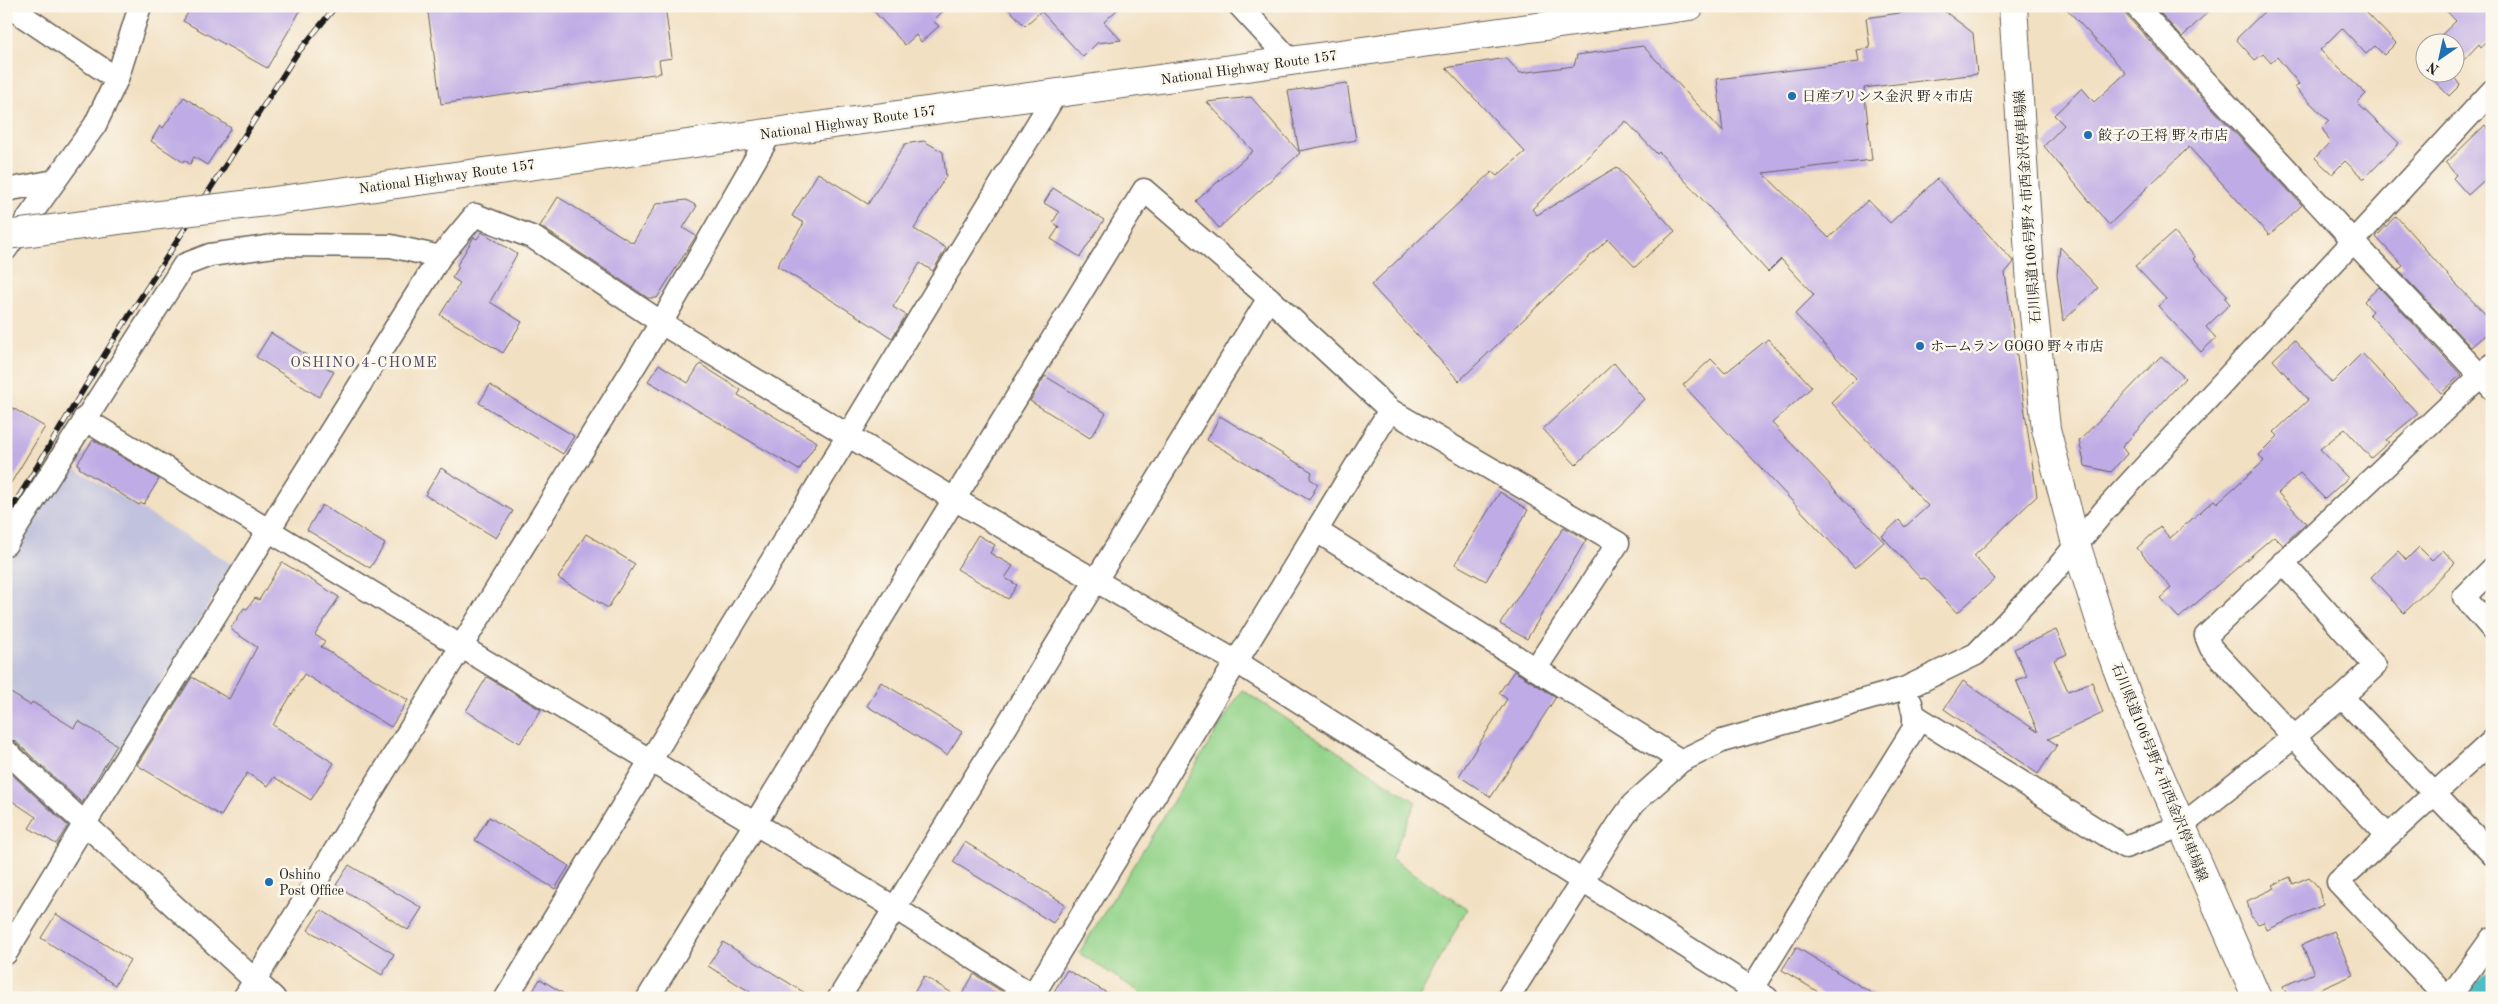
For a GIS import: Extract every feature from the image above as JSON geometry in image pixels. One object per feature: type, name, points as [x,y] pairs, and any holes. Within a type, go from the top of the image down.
[{"type":"main road","name":"National Highway Route 157","points":[[6,235],[266,202],[583,157],[770,134],[952,107],[1055,95],[1607,12],[1690,6]]},
{"type":"main road","name":"石川県道106号野々市西金沢停車場線","points":[[2013,6],[2031,285],[2046,429],[2076,544],[2104,633],[2136,720],[2257,998]]},
{"type":"street","points":[[8,6],[117,79]]},
{"type":"street","points":[[6,249],[95,125],[117,79],[140,6]]},
{"type":"street","points":[[1240,6],[1290,60]]},
{"type":"street","points":[[2136,6],[2353,242],[2488,376],[2283,562],[2206,636],[2211,648],[2388,836]]},
{"type":"street","points":[[1508,998],[1580,880],[1633,804],[1681,761],[1722,741],[1906,688],[1976,654],[2050,577],[2104,510],[2492,91]]},
{"type":"street","points":[[506,998],[1055,95]]},
{"type":"street","points":[[249,989],[661,323],[770,134]]},
{"type":"street","points":[[6,190],[55,181]]},
{"type":"street","points":[[648,998],[1144,190],[1269,298],[1390,410],[1618,543],[1536,668]]},
{"type":"street","points":[[6,953],[268,529],[440,257],[475,215],[534,238],[661,323],[954,499],[1237,662],[1580,880],[1755,995],[1914,728],[1914,715],[1906,688]]},
{"type":"street","points":[[6,544],[184,265],[210,255],[281,245],[392,246],[440,257]]},
{"type":"street","points":[[839,998],[1097,581],[1269,298]]},
{"type":"street","points":[[84,419],[268,529],[459,647],[895,908],[1031,997],[1390,410]]},
{"type":"street","points":[[1317,531],[1681,761]]},
{"type":"street","points":[[1914,715],[2125,847],[2181,826],[2294,737],[2376,666],[2283,562]]},
{"type":"street","points":[[2492,569],[2464,597],[2492,629]]},
{"type":"street","points":[[2342,697],[2492,854]]},
{"type":"street","points":[[2492,741],[2338,882],[2448,998],[2492,938]]},
{"type":"street","points":[[6,751],[85,823],[249,989],[274,998]]},
{"type":"shaded area","points":[[66,463],[233,565],[90,798],[78,803],[6,738],[6,558]]},
{"type":"green space","points":[[1242,690],[1416,802],[1391,858],[1467,909],[1419,998],[1198,998],[1191,993],[1178,998],[1149,998],[1079,953]]},
{"type":"building","points":[[192,6],[303,6],[267,68],[183,21]]},
{"type":"building","points":[[427,6],[665,6],[672,58],[659,60],[661,73],[441,104]]},
{"type":"building","points":[[869,6],[948,6],[933,21],[939,26],[921,42],[916,35],[905,45]]},
{"type":"building","points":[[1006,6],[1121,6],[1104,22],[1121,40],[1097,43],[1083,57],[1041,11],[1025,26]]},
{"type":"building","points":[[2064,6],[2123,6],[2126,15],[2302,205],[2269,235],[2189,147],[2109,225],[2044,146],[2064,125],[2054,115],[2082,88],[2094,102],[2126,73]]},
{"type":"building","points":[[2154,6],[2214,6],[2182,37]]},
{"type":"building","points":[[2270,6],[2360,6],[2396,43],[2384,55],[2375,46],[2366,54],[2342,28],[2320,50],[2366,94],[2357,103],[2399,143],[2364,179],[2345,161],[2332,174],[2315,158],[2330,142],[2322,128],[2329,121],[2295,88],[2299,84],[2277,57],[2271,63],[2263,54],[2255,60],[2236,39]]},
{"type":"building","points":[[2442,6],[2492,6],[2492,37],[2481,47],[2479,44],[2466,58],[2466,32],[2444,32],[2456,21]]},
{"type":"building","points":[[1939,7],[1973,33],[1977,74],[1864,88],[1872,160],[1763,173],[1829,238],[1868,200],[1890,223],[1937,179],[2014,262],[2005,273],[2037,496],[1974,556],[1995,579],[1957,613],[1925,578],[1921,579],[1882,536],[1899,520],[1905,527],[1928,506],[1831,402],[1856,378],[1795,314],[1814,295],[1781,259],[1768,272],[1659,152],[1657,154],[1626,121],[1532,209],[1537,215],[1617,167],[1675,231],[1635,267],[1608,239],[1459,381],[1371,285],[1492,172],[1497,176],[1525,152],[1446,68],[1506,58],[1520,73],[1574,66],[1577,55],[1643,46],[1723,132],[1717,79],[1859,62],[1857,50],[1870,48],[1866,18]]},
{"type":"building","points":[[2436,82],[2458,82],[2460,85],[2449,96]]},
{"type":"building","points":[[1347,83],[1356,140],[1299,151],[1288,91]]},
{"type":"building","points":[[184,97],[231,128],[207,165],[194,157],[190,164],[184,160],[183,162],[151,141],[160,126],[163,128]]},
{"type":"building","points":[[1251,97],[1300,153],[1219,228],[1196,201],[1253,151],[1207,102]]},
{"type":"building","points":[[2485,125],[2492,133],[2492,173],[2468,195],[2453,178],[2456,175],[2446,163]]},
{"type":"building","points":[[924,141],[943,152],[946,176],[914,229],[946,248],[933,271],[920,263],[893,307],[906,315],[892,338],[777,266],[804,223],[792,216],[818,173],[868,204],[905,144]]},
{"type":"building","points":[[1053,188],[1104,220],[1080,257],[1051,239],[1059,227],[1053,222],[1059,212],[1044,203]]},
{"type":"building","points":[[558,197],[633,243],[656,204],[686,200],[697,206],[683,228],[696,236],[657,298],[648,298],[540,226]]},
{"type":"building","points":[[2396,216],[2455,283],[2492,321],[2492,329],[2471,347],[2398,270],[2403,266],[2376,237]]},
{"type":"building","points":[[482,232],[517,254],[490,302],[522,322],[503,353],[440,315],[460,283],[452,278],[459,267],[457,265],[474,237],[477,239]]},
{"type":"building","points":[[2174,232],[2195,257],[2193,259],[2228,296],[2225,298],[2230,304],[2206,327],[2216,338],[2201,352],[2158,306],[2166,299],[2135,266]]},
{"type":"building","points":[[2060,247],[2098,288],[2063,321],[2057,275]]},
{"type":"building","points":[[2379,287],[2461,375],[2441,393],[2369,314],[2372,311],[2364,301]]},
{"type":"building","points":[[271,333],[334,372],[319,397],[256,357]]},
{"type":"building","points":[[1768,339],[1812,387],[1772,423],[1884,542],[1855,568],[1683,385],[1711,359],[1725,373]]},
{"type":"building","points":[[2294,340],[2332,383],[2362,353],[2418,414],[2386,440],[2389,442],[2371,458],[2345,429],[2320,449],[2348,478],[2325,499],[2300,473],[2278,493],[2306,523],[2283,545],[2274,536],[2179,618],[2160,598],[2171,588],[2137,548],[2160,527],[2170,538],[2214,500],[2217,503],[2264,461],[2259,455],[2278,436],[2274,432],[2308,400],[2273,360]]},
{"type":"building","points":[[2161,356],[2185,378],[2122,447],[2127,454],[2111,472],[2085,466],[2079,441]]},
{"type":"building","points":[[1614,363],[1644,399],[1576,465],[1543,429]]},
{"type":"building","points":[[659,364],[688,383],[700,364],[741,390],[738,395],[817,442],[799,470],[648,381]]},
{"type":"building","points":[[1045,376],[1106,413],[1090,438],[1030,401]]},
{"type":"building","points":[[490,385],[574,436],[563,454],[479,403]]},
{"type":"building","points":[[6,404],[45,427],[6,491]]},
{"type":"building","points":[[1220,416],[1312,472],[1310,479],[1318,484],[1309,500],[1207,440]]},
{"type":"building","points":[[93,440],[159,479],[144,504],[141,503],[139,505],[79,468],[80,466],[77,464]]},
{"type":"building","points":[[441,468],[513,511],[496,538],[425,495]]},
{"type":"building","points":[[1500,492],[1528,510],[1486,581],[1455,564]]},
{"type":"building","points":[[322,505],[385,544],[370,568],[307,530]]},
{"type":"building","points":[[1564,527],[1586,540],[1527,639],[1500,624]]},
{"type":"building","points":[[586,534],[635,564],[608,608],[558,578]]},
{"type":"building","points":[[978,535],[995,545],[990,553],[1013,566],[1005,578],[1017,585],[1008,599],[957,569]]},
{"type":"building","points":[[2419,547],[2432,560],[2443,550],[2455,563],[2404,613],[2371,577],[2398,551],[2406,560]]},
{"type":"building","points":[[282,562],[339,597],[315,635],[325,641],[321,647],[408,700],[391,727],[304,674],[273,725],[334,763],[311,800],[274,777],[268,786],[247,773],[221,816],[137,765],[192,677],[229,699],[257,647],[231,628],[244,608],[247,609],[255,598],[259,600]]},
{"type":"building","points":[[2056,630],[2067,654],[2054,660],[2068,691],[2092,682],[2103,713],[2048,739],[2057,745],[2038,774],[1944,709],[1963,681],[2038,732],[2016,680],[2027,676],[2014,649]]},
{"type":"building","points":[[1514,671],[1556,697],[1491,797],[1459,776],[1507,699],[1499,693]]},
{"type":"building","points":[[487,677],[541,710],[520,743],[466,711]]},
{"type":"building","points":[[881,682],[962,732],[947,755],[867,706]]},
{"type":"building","points":[[6,690],[30,705],[32,702],[74,728],[78,721],[117,745],[82,803],[15,741],[6,738]]},
{"type":"building","points":[[6,769],[68,826],[56,844],[29,828],[36,817],[6,797]]},
{"type":"building","points":[[489,817],[569,866],[555,889],[475,840]]},
{"type":"building","points":[[965,842],[1065,904],[1053,923],[953,862]]},
{"type":"building","points":[[349,865],[422,908],[408,930],[336,885]]},
{"type":"building","points":[[2290,877],[2293,884],[2309,877],[2318,887],[2323,905],[2267,930],[2264,922],[2258,924],[2251,916],[2247,901],[2275,888],[2273,885]]},
{"type":"building","points":[[321,910],[394,954],[382,975],[308,930]]},
{"type":"building","points":[[56,914],[130,960],[115,985],[41,938]]},
{"type":"building","points":[[2334,931],[2353,975],[2301,998],[2288,998],[2283,986],[2314,973],[2302,945]]},
{"type":"building","points":[[723,942],[813,998],[760,998],[708,966]]},
{"type":"building","points":[[1796,947],[1880,998],[1828,998],[1782,970]]},
{"type":"building","points":[[1067,970],[1116,998],[1050,998]]},
{"type":"building","points":[[974,974],[1012,998],[960,998]]},
{"type":"building","points":[[924,976],[960,998],[911,998]]},
{"type":"building","points":[[540,979],[571,998],[529,998]]},
{"type":"waterway","points":[[2485,998],[2492,988]]},
{"type":"railway","points":[[6,518],[111,344],[296,55],[336,6]]},
{"type":"place","name":"日産プリンス金沢 野々市店","points":[[1792,96]]},
{"type":"place","name":"餃子の王将 野々市店","points":[[2088,135]]},
{"type":"place","name":"ホームラン GOGO 野々市店","points":[[1920,346]]},
{"type":"place","name":"Oshino Post Office","points":[[269,882]]},
{"type":"district","name":"OSHINO 4-CHOME","points":[[364,362]]}]
